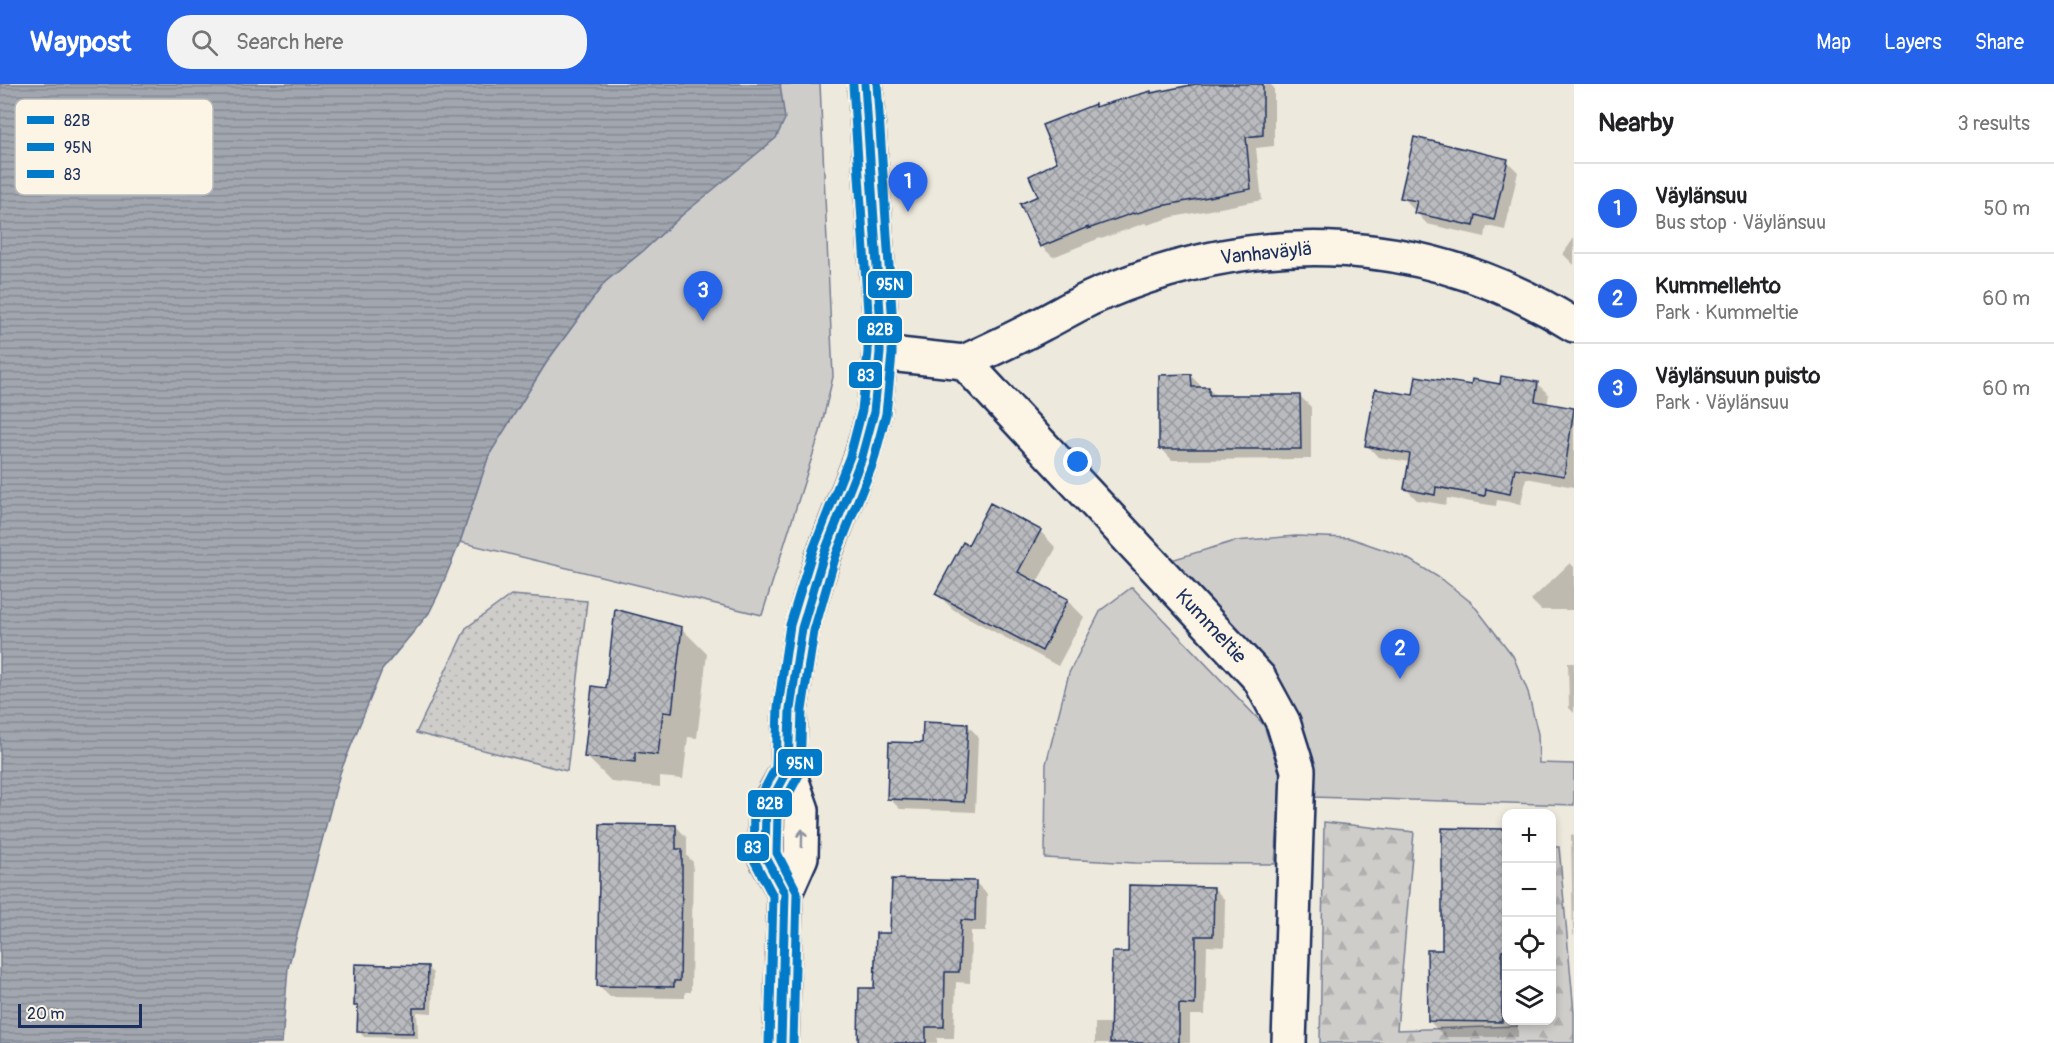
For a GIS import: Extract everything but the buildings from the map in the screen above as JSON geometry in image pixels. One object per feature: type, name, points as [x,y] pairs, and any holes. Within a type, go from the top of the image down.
[{"type":"street","points":[[781,1043],[785,892],[801,856],[802,810],[788,770],[790,709],[802,628],[824,554],[861,460],[874,412],[880,353],[880,312],[866,89]]},
{"type":"street","name":"Vanhaväylä","points":[[964,362],[1101,293],[1163,270],[1270,249],[1317,247],[1364,250],[1414,258],[1460,270],[1502,287],[1554,312],[1574,325]]},
{"type":"street","points":[[880,353],[964,362]]},
{"type":"street","name":"Kummeltie","points":[[964,362],[1259,678],[1283,722],[1299,770],[1289,1043]]},
{"type":"green space","points":[[780,84],[820,84],[833,377],[820,432],[762,615],[460,542],[489,455],[548,360],[605,282],[681,216]]},
{"type":"green space","points":[[1296,536],[1350,538],[1405,557],[1443,580],[1472,603],[1513,656],[1528,692],[1538,734],[1539,763],[1574,764],[1574,805],[1312,797],[1307,741],[1292,703],[1270,667],[1251,643],[1171,560],[1235,541]]},
{"type":"green space","points":[[1132,587],[1264,725],[1281,778],[1275,864],[1135,863],[1045,858],[1046,764],[1069,673],[1101,610]]},
{"type":"green space","points":[[511,595],[587,601],[567,771],[416,733],[466,628]]},
{"type":"green space","points":[[1324,822],[1414,832],[1397,1030],[1556,1025],[1556,847],[1559,847],[1574,1012],[1574,1043],[1320,1043]]},
{"type":"shaded area","points":[[0,84],[780,84],[785,119],[776,138],[605,282],[548,360],[489,455],[460,542],[438,595],[429,613],[382,670],[340,773],[288,968],[282,1043],[0,1043]]},
{"type":"transit line","name":"82B","points":[[781,1043],[785,893],[765,856],[766,810],[788,770],[790,709],[802,628],[824,554],[861,460],[874,412],[880,353],[880,312],[865,84]]},
{"type":"transit line","name":"95N","points":[[793,1043],[797,892],[777,853],[778,813],[800,773],[802,710],[814,631],[835,558],[873,463],[886,414],[892,354],[892,311],[877,84]]},
{"type":"transit line","name":"83","points":[[769,1043],[773,896],[753,858],[754,809],[776,767],[778,707],[790,625],[813,550],[850,456],[862,410],[868,352],[868,312],[853,85]]},
{"type":"place","name":"Väylänsuu","points":[[908,212]]},
{"type":"place","name":"Väylänsuun puisto","points":[[703,321]]},
{"type":"place","name":"Kummellehto","points":[[1400,679]]}]
